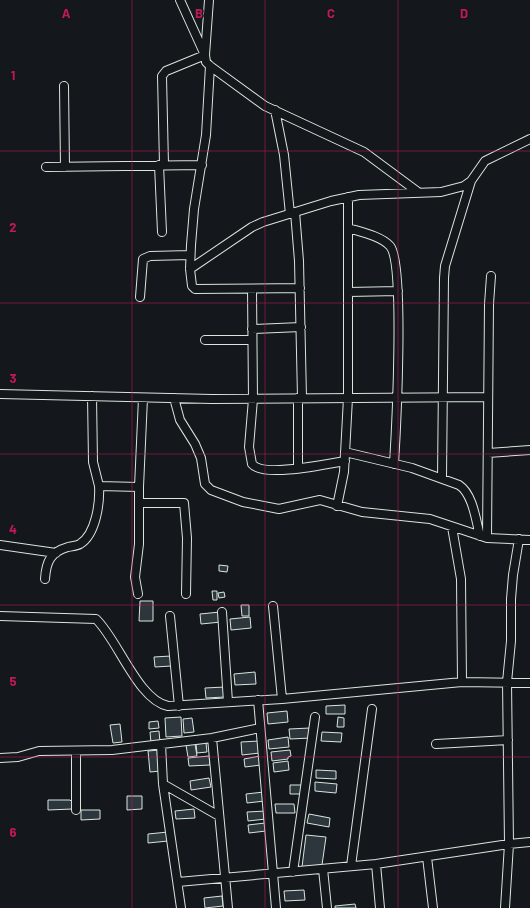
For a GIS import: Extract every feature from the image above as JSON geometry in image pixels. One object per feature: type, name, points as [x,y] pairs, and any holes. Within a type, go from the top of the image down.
[{"type":"street","points":[[180,0],[205,55]]},
{"type":"street","points":[[209,0],[205,55],[206,62],[210,66],[258,102],[364,152],[418,192]]},
{"type":"street","points":[[162,232],[160,86],[162,76],[166,71],[205,55]]},
{"type":"street","points":[[210,66],[206,135],[194,208],[190,255],[191,282],[195,289],[300,288]]},
{"type":"street","points":[[64,86],[65,167]]},
{"type":"street","points":[[275,110],[284,155],[300,288],[300,398],[298,468]]},
{"type":"street","points":[[442,478],[445,266],[471,181],[485,161],[530,139]]},
{"type":"street","points":[[46,167],[202,164]]},
{"type":"street","points":[[190,269],[252,227],[292,213],[348,197],[451,190],[464,186],[471,181]]},
{"type":"street","points":[[337,506],[345,461],[348,398],[348,197]]},
{"type":"street","points":[[348,228],[384,241],[390,246],[395,254],[398,291],[398,397],[394,464]]},
{"type":"street","points":[[140,296],[143,259],[150,256],[190,255]]},
{"type":"street","points":[[484,537],[488,453],[489,304],[491,276]]},
{"type":"street","points":[[252,289],[253,399],[249,447],[252,464],[254,467],[263,469],[298,468],[345,461]]},
{"type":"street","points":[[348,292],[398,291]]},
{"type":"street","points":[[252,329],[300,327]]},
{"type":"street","points":[[205,340],[252,340]]},
{"type":"street","points":[[0,394],[253,399],[488,397]]},
{"type":"street","points":[[45,579],[46,565],[51,556],[56,552],[80,544],[86,538],[98,508],[98,486],[93,462],[92,396]]},
{"type":"street","points":[[138,594],[135,577],[139,544],[139,487],[143,398]]},
{"type":"street","points":[[174,398],[180,420],[195,444],[201,458],[205,484],[211,490],[243,502],[279,509],[320,500],[337,506],[372,514],[430,519],[484,537],[530,540]]},
{"type":"street","points":[[488,453],[530,450]]},
{"type":"street","points":[[345,452],[442,478],[464,488],[484,537]]},
{"type":"street","points":[[98,486],[139,487]]},
{"type":"street","points":[[140,503],[184,503],[187,538],[186,594]]},
{"type":"street","points":[[452,527],[461,579],[462,682]]},
{"type":"street","points":[[505,908],[509,844],[507,682],[511,641],[510,600],[520,539]]},
{"type":"street","points":[[0,545],[56,552]]},
{"type":"street","points":[[273,606],[282,699]]},
{"type":"street","points":[[222,612],[228,702]]},
{"type":"street","points":[[0,616],[96,619],[110,634],[143,688],[163,705],[178,706],[282,699],[462,682],[530,683]]},
{"type":"street","points":[[170,616],[178,706]]},
{"type":"street","points":[[258,700],[276,908]]},
{"type":"street","points":[[351,866],[372,709]]},
{"type":"street","points":[[293,872],[315,717]]},
{"type":"street","points":[[0,758],[18,757],[39,751],[76,752],[112,750],[212,738],[260,728]]},
{"type":"street","points":[[212,738],[228,908]]},
{"type":"street","points":[[436,744],[508,740]]},
{"type":"street","points":[[161,744],[163,784],[181,908]]},
{"type":"street","points":[[76,752],[76,810]]},
{"type":"street","points":[[163,784],[219,816]]},
{"type":"street","points":[[178,882],[376,864],[530,842]]},
{"type":"street","points":[[427,857],[433,908]]},
{"type":"street","points":[[376,864],[380,908]]},
{"type":"street","points":[[323,869],[327,908]]},
{"type":"building","points":[[219,565],[228,566],[227,572],[219,571]]},
{"type":"building","points":[[212,591],[217,591],[217,600],[213,600]]},
{"type":"building","points":[[224,592],[225,597],[219,598],[218,593]]},
{"type":"building","points":[[140,601],[153,601],[153,621],[139,621]]},
{"type":"building","points":[[241,605],[249,605],[249,616],[242,616]]},
{"type":"building","points":[[220,612],[221,622],[201,624],[200,614]]},
{"type":"building","points":[[250,617],[251,628],[231,630],[230,619]]},
{"type":"building","points":[[171,656],[171,666],[155,667],[154,657]]},
{"type":"building","points":[[255,672],[256,684],[235,685],[234,674]]},
{"type":"building","points":[[225,687],[225,697],[206,698],[205,688]]},
{"type":"building","points":[[345,705],[345,714],[326,714],[326,706]]},
{"type":"building","points":[[287,711],[288,722],[268,724],[267,713]]},
{"type":"building","points":[[181,717],[182,736],[166,737],[165,718]]},
{"type":"building","points":[[338,717],[344,718],[344,727],[337,727]]},
{"type":"building","points":[[192,718],[194,732],[184,733],[183,719]]},
{"type":"building","points":[[158,721],[159,728],[149,729],[149,722]]},
{"type":"building","points":[[120,724],[122,742],[113,743],[110,725]]},
{"type":"building","points":[[310,728],[311,738],[290,739],[289,729]]},
{"type":"building","points":[[159,731],[160,742],[151,743],[150,732]]},
{"type":"building","points":[[322,732],[342,733],[341,742],[321,741]]},
{"type":"building","points":[[288,737],[289,747],[269,749],[268,740]]},
{"type":"building","points":[[259,741],[260,753],[242,755],[241,742]]},
{"type":"building","points":[[206,743],[207,752],[197,753],[196,744]]},
{"type":"building","points":[[195,744],[197,756],[188,757],[186,745]]},
{"type":"building","points":[[159,750],[161,771],[150,772],[148,751]]},
{"type":"building","points":[[290,750],[291,756],[288,757],[288,759],[272,761],[271,752]]},
{"type":"building","points":[[209,756],[210,765],[189,766],[188,758]]},
{"type":"building","points":[[260,756],[261,765],[245,767],[244,759]]},
{"type":"building","points":[[288,761],[289,770],[274,772],[273,763]]},
{"type":"building","points":[[316,770],[336,771],[336,779],[316,778]]},
{"type":"building","points":[[209,778],[211,787],[191,790],[190,781]]},
{"type":"building","points":[[315,782],[337,784],[336,793],[315,791]]},
{"type":"building","points":[[290,785],[302,785],[302,794],[290,794]]},
{"type":"building","points":[[264,792],[265,801],[247,803],[246,794]]},
{"type":"building","points":[[127,796],[142,796],[142,809],[127,810]]},
{"type":"building","points":[[48,800],[70,800],[73,803],[73,809],[48,810]]},
{"type":"building","points":[[275,804],[294,804],[295,813],[276,813]]},
{"type":"building","points":[[194,809],[195,818],[176,819],[175,811]]},
{"type":"building","points":[[81,810],[100,810],[100,819],[81,820]]},
{"type":"building","points":[[266,811],[266,819],[248,821],[247,812]]},
{"type":"building","points":[[309,814],[330,818],[329,827],[307,823]]},
{"type":"building","points":[[265,823],[266,831],[249,833],[248,825]]},
{"type":"building","points":[[168,832],[168,841],[148,843],[148,834]]},
{"type":"building","points":[[306,835],[326,837],[322,865],[302,867]]},
{"type":"building","points":[[304,890],[305,900],[285,901],[284,891]]},
{"type":"building","points":[[222,896],[223,906],[205,908],[204,898]]},
{"type":"building","points":[[355,904],[356,908],[335,908],[335,906]]}]
